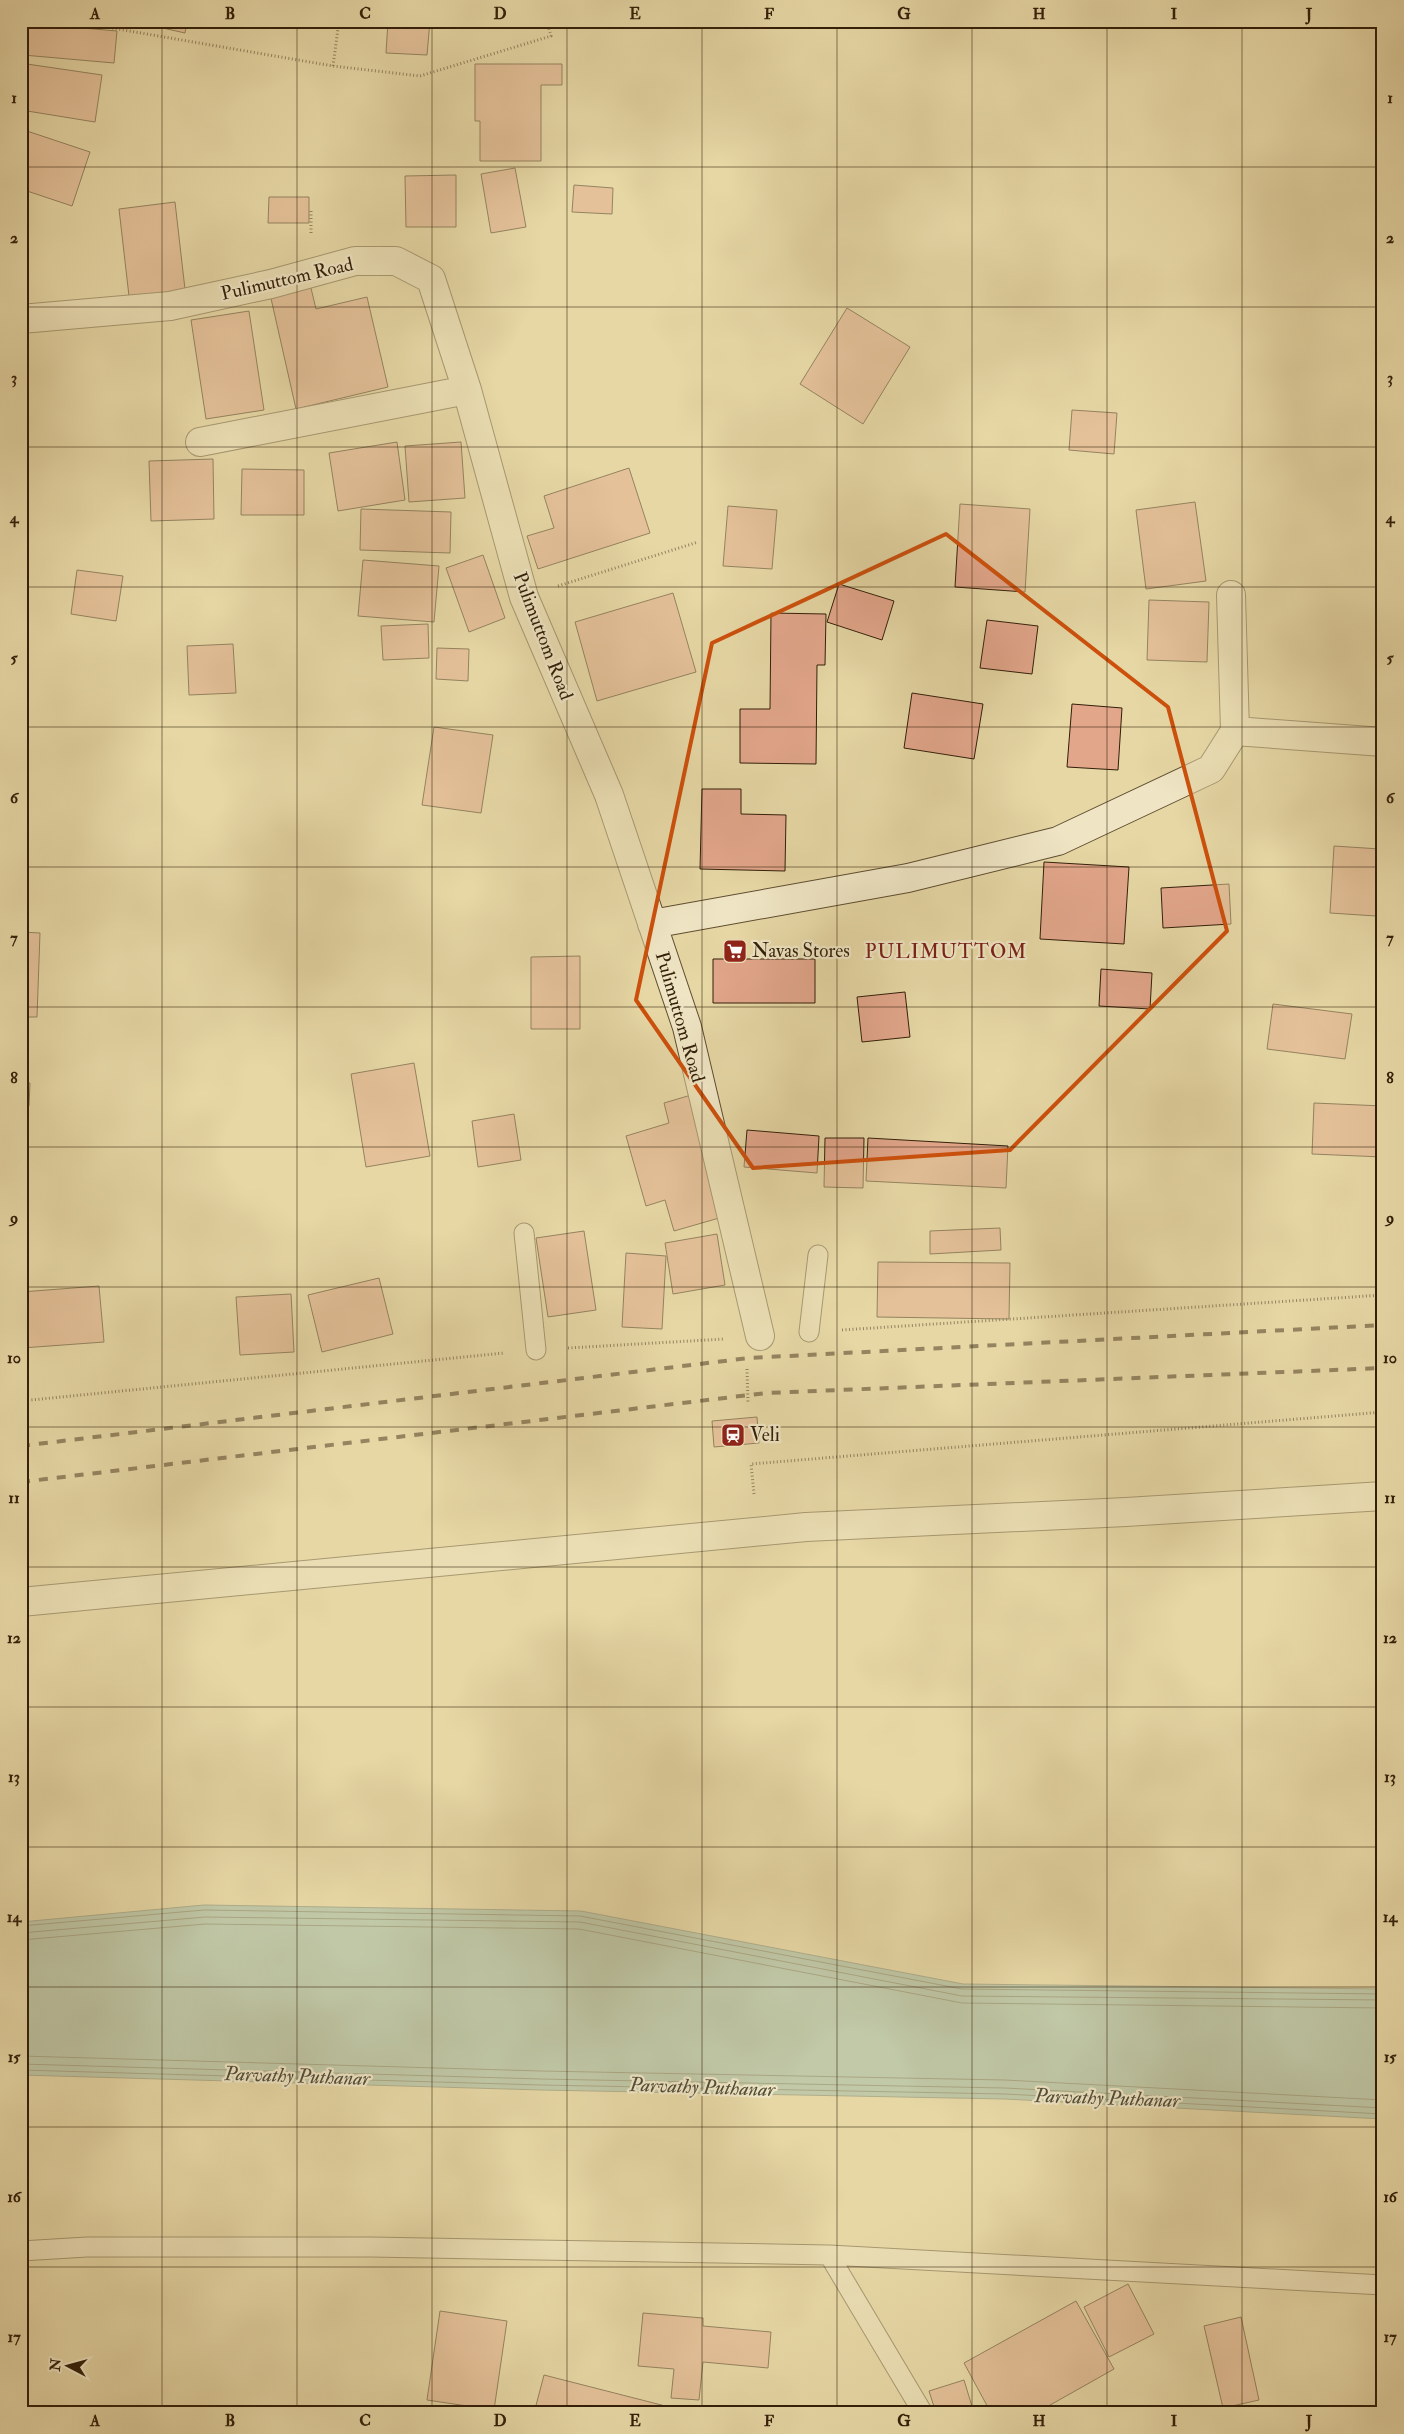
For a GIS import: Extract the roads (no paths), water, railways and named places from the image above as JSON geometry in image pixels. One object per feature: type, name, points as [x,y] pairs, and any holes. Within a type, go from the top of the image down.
[{"type":"street","name":"Pulimuttom Road","points":[[21,319],[170,306],[270,284],[355,261],[396,262],[431,279],[468,390],[524,596],[608,795],[687,1027],[760,1336]]},
{"type":"street","points":[[200,442],[468,390]]},
{"type":"street","points":[[652,924],[908,878],[1058,841],[1211,769],[1235,731],[1231,595]]},
{"type":"street","points":[[1235,731],[1383,742]]},
{"type":"street","points":[[21,1602],[806,1527],[1383,1496]]},
{"type":"lane","points":[[524,1233],[536,1350]]},
{"type":"lane","points":[[809,1332],[818,1255]]},
{"type":"lane","points":[[21,2251],[86,2247],[371,2247],[829,2255],[1383,2285]]},
{"type":"lane","points":[[829,2255],[923,2413]]},
{"type":"water","name":"Parvathy Puthanar","points":[[204,1905],[581,1911],[963,1984],[1383,1989],[1383,2119],[1005,2099],[541,2090],[21,2075],[21,1922]]},
{"type":"railway","points":[[21,1446],[749,1358],[1383,1325]]},
{"type":"railway","points":[[21,1482],[766,1393],[1383,1368]]},
{"type":"place","name":"Navas Stores","points":[[735,951]]},
{"type":"place","name":"Veli","points":[[733,1435]]},
{"type":"district","name":"PULIMUTTOM","points":[[946,951]]}]
